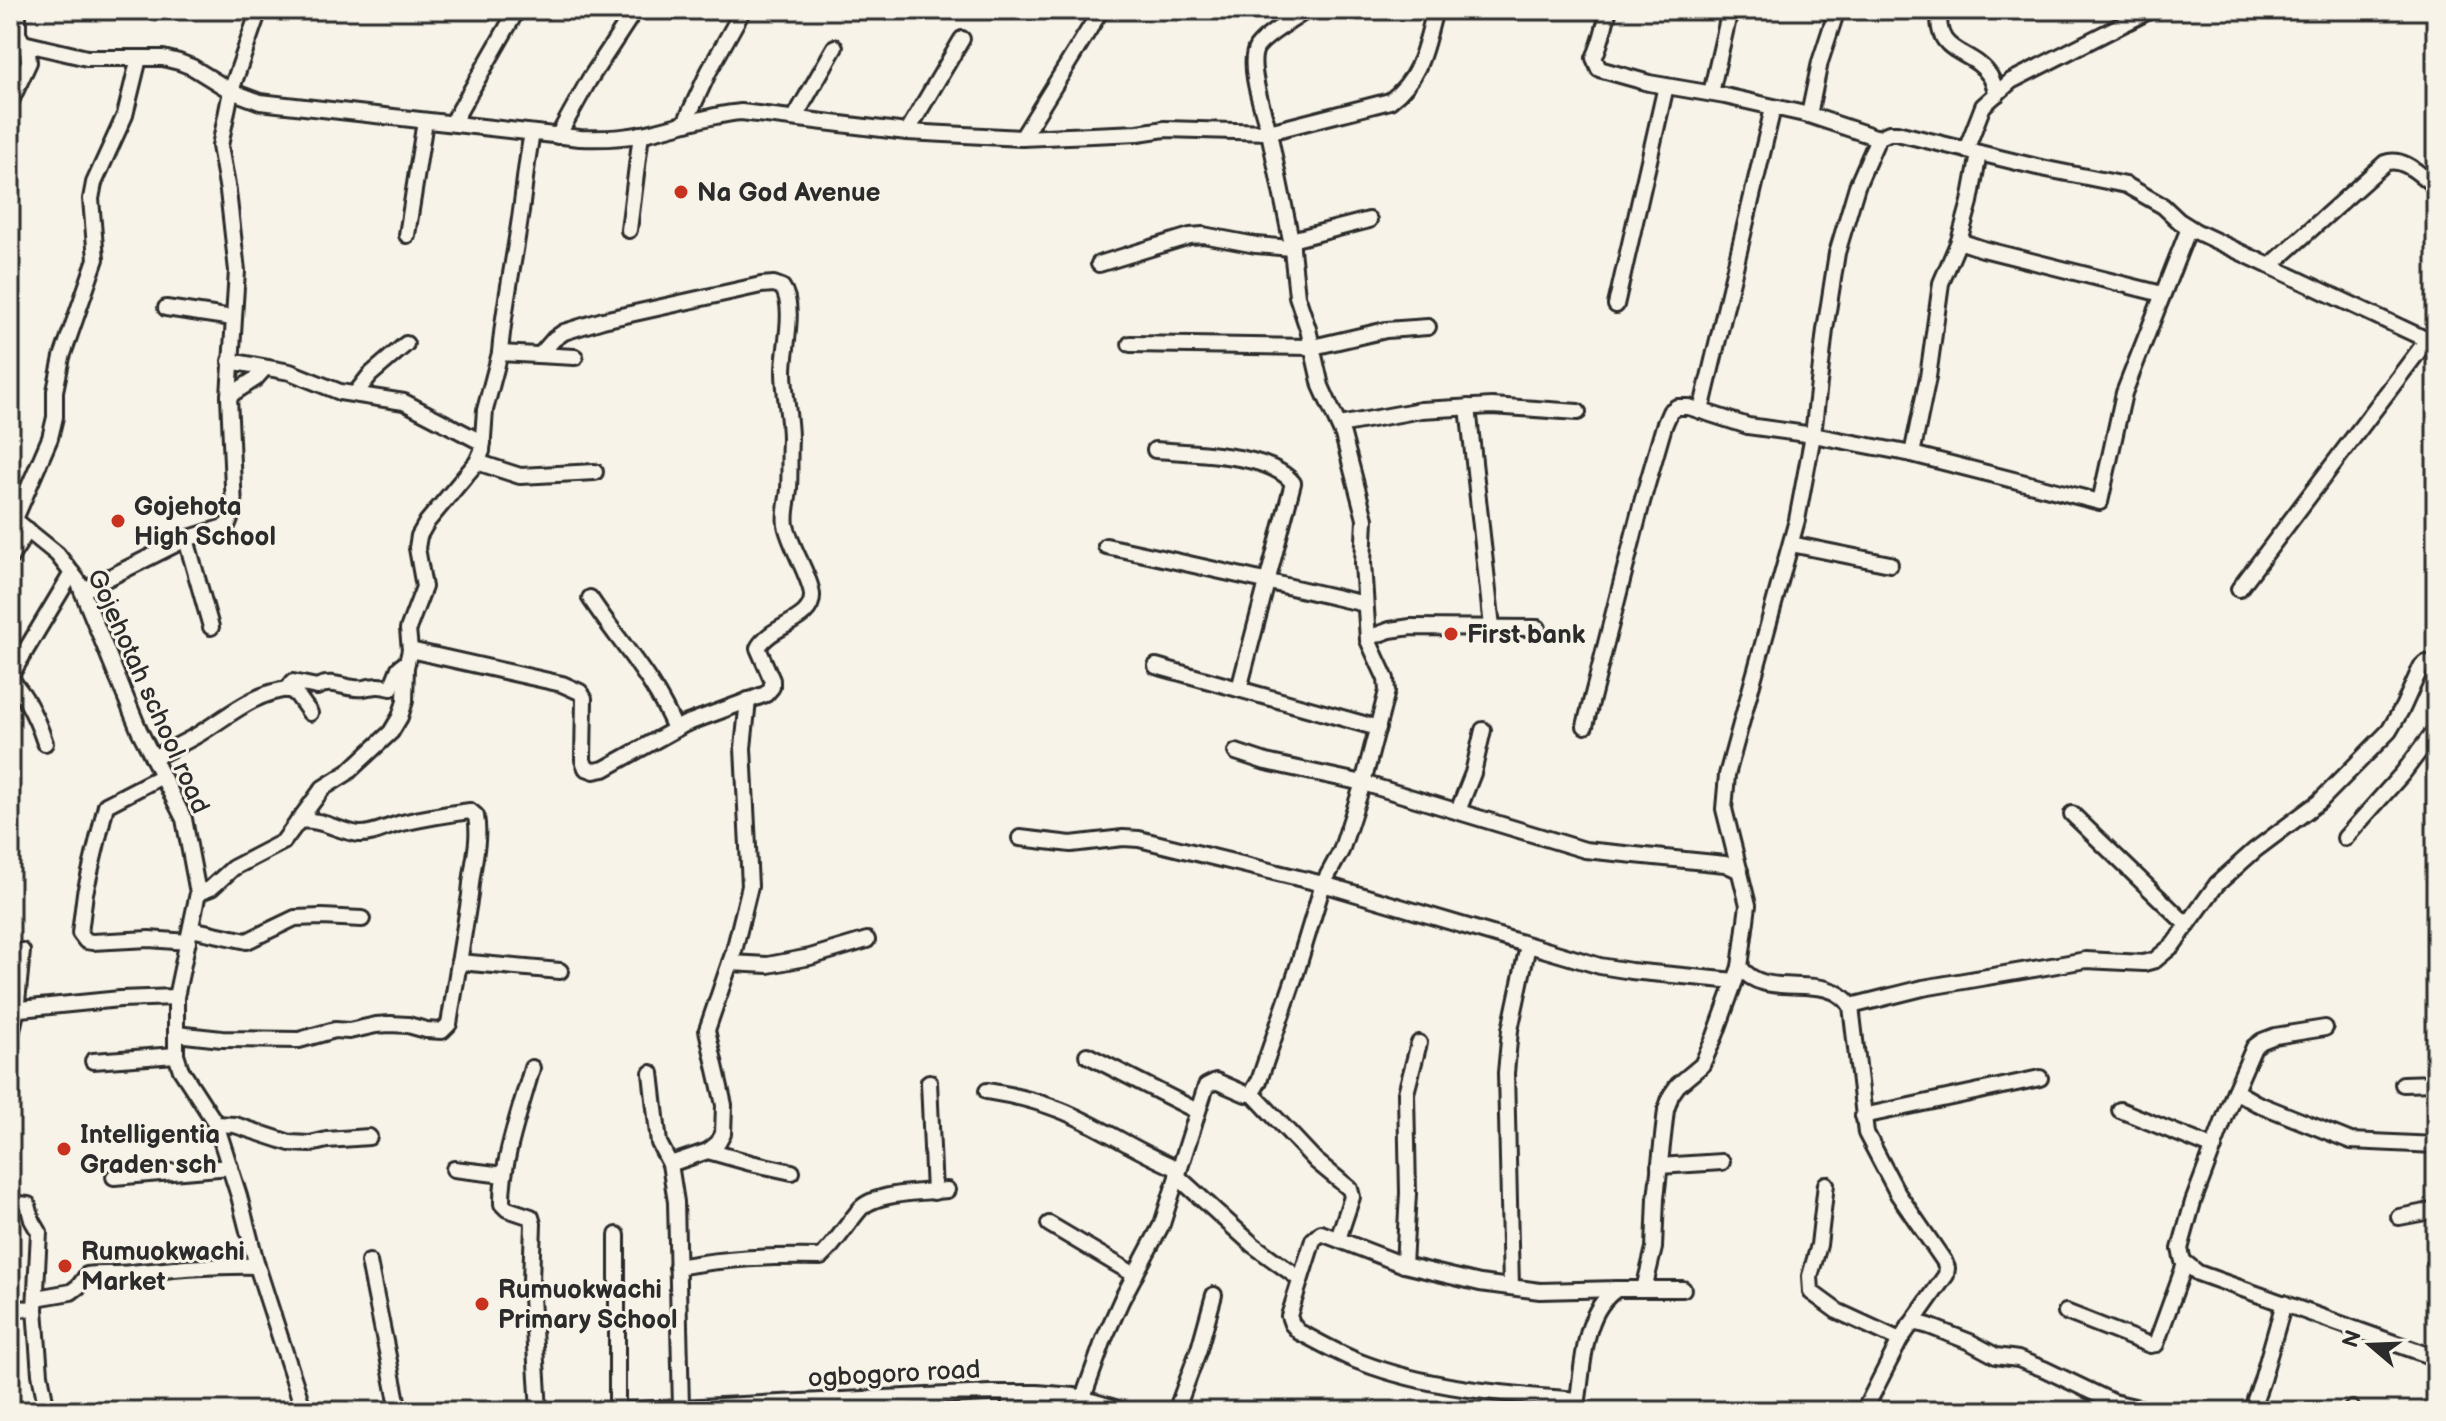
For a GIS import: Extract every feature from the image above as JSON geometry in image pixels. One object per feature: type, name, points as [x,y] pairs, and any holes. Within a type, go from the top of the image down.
[{"type":"street","points":[[10,103],[29,62],[28,52],[18,34],[18,10]]},
{"type":"street","points":[[82,591],[186,539],[227,526],[234,509],[229,396],[237,271],[220,146],[231,91],[259,10]]},
{"type":"street","points":[[453,122],[517,10]]},
{"type":"street","points":[[558,136],[589,80],[635,10]]},
{"type":"street","points":[[685,123],[743,10]]},
{"type":"street","points":[[1022,138],[1101,10]]},
{"type":"street","points":[[1252,1093],[1285,1005],[1323,884],[1341,851],[1387,691],[1386,679],[1368,638],[1363,563],[1365,519],[1339,425],[1321,386],[1297,296],[1291,244],[1254,71],[1255,50],[1307,10]]},
{"type":"street","points":[[23,43],[87,58],[163,58],[192,67],[231,91],[260,102],[453,122],[532,134],[595,138],[641,134],[741,112],[907,132],[1022,138],[1165,129],[1269,132],[1390,101],[1414,77],[1435,10]]},
{"type":"street","points":[[1609,10],[1606,30],[1594,58],[1596,67],[1608,73],[1809,115],[1878,138]]},
{"type":"street","points":[[1711,93],[1730,10]]},
{"type":"street","points":[[1809,115],[1820,62],[1837,10]]},
{"type":"street","points":[[1940,10],[1937,25],[1945,41],[1991,76],[1997,94]]},
{"type":"street","points":[[1912,454],[1928,377],[1941,283],[1959,241],[1970,202],[1972,151],[1983,106],[2011,81],[2151,10]]},
{"type":"street","points":[[907,132],[962,39]]},
{"type":"street","points":[[795,117],[835,47]]},
{"type":"street","points":[[12,518],[50,438],[62,357],[96,259],[91,199],[94,183],[125,115],[139,58]]},
{"type":"street","points":[[1616,305],[1666,86]]},
{"type":"street","points":[[1701,411],[1773,108]]},
{"type":"street","points":[[407,235],[425,121]]},
{"type":"street","points":[[1644,1289],[1654,1248],[1666,1110],[1678,1085],[1702,1065],[1737,974],[1748,905],[1724,809],[1727,775],[1797,520],[1813,435],[1837,253],[1857,186],[1878,138],[1897,133],[2126,185],[2163,206],[2189,228],[2431,342],[2239,589]]},
{"type":"street","points":[[198,893],[211,888],[233,868],[289,837],[323,788],[347,773],[391,732],[405,701],[408,629],[424,587],[417,548],[419,536],[477,462],[482,451],[485,410],[500,353],[502,316],[532,134]]},
{"type":"street","points":[[629,230],[641,134]]},
{"type":"street","points":[[2270,266],[2385,163],[2395,160],[2403,163],[2436,187]]},
{"type":"street","points":[[1099,264],[1190,236],[1203,235],[1256,245],[1291,244],[1369,220]]},
{"type":"street","points":[[1585,726],[1642,502],[1670,412],[1677,407],[1689,407],[1748,426],[1912,454],[2100,502],[2124,393],[2189,228]]},
{"type":"street","points":[[1959,241],[2162,294]]},
{"type":"street","points":[[408,656],[572,686],[584,698],[583,760],[586,768],[594,771],[604,769],[675,729],[766,694],[772,687],[772,680],[758,648],[771,632],[803,615],[809,606],[812,595],[785,520],[790,434],[784,373],[789,301],[782,287],[774,284],[603,320],[564,332],[540,355]]},
{"type":"street","points":[[166,308],[233,318]]},
{"type":"street","points":[[1130,344],[1313,347],[1386,330],[1428,327]]},
{"type":"street","points":[[355,394],[370,375],[406,344]]},
{"type":"street","points":[[500,353],[575,357]]},
{"type":"street","points":[[230,361],[290,372],[340,392],[404,402],[483,443]]},
{"type":"street","points":[[229,396],[255,379],[264,369]]},
{"type":"street","points":[[1339,425],[1409,411],[1468,407],[1578,412]]},
{"type":"street","points":[[1468,407],[1492,627]]},
{"type":"street","points":[[1155,450],[1242,458],[1272,468],[1293,483],[1239,689]]},
{"type":"street","points":[[477,462],[520,476],[595,472]]},
{"type":"street","name":"Gojehotah school road","points":[[12,518],[57,554],[78,581],[139,730],[184,819],[198,893],[176,997],[176,1055],[181,1070],[216,1124],[257,1266],[304,1411]]},
{"type":"street","points":[[10,558],[28,530]]},
{"type":"street","points":[[186,539],[211,627]]},
{"type":"street","points":[[1791,544],[1890,564]]},
{"type":"street","points":[[1106,546],[1365,604]]},
{"type":"street","points":[[45,743],[11,675],[72,573]]},
{"type":"street","points":[[590,598],[656,689],[675,729]]},
{"type":"street","points":[[1368,638],[1411,627],[1538,628]]},
{"type":"street","points":[[287,690],[293,682],[317,687],[326,682],[363,689],[374,684],[391,688],[408,656]]},
{"type":"street","points":[[1851,1006],[1923,988],[2086,960],[2144,963],[2155,960],[2173,945],[2217,884],[2255,850],[2319,802],[2389,731],[2421,667],[2425,663],[2436,664]]},
{"type":"street","points":[[1156,666],[1378,728]]},
{"type":"street","points":[[153,758],[276,690],[287,690],[297,695],[310,713]]},
{"type":"street","points":[[670,1164],[708,1151],[723,1134],[724,1105],[707,1030],[730,963],[750,886],[743,748],[748,700]]},
{"type":"street","points":[[2345,838],[2403,773],[2436,729]]},
{"type":"street","points":[[1458,811],[1473,773],[1483,730]]},
{"type":"street","points":[[1236,752],[1266,762],[1363,783],[1585,850],[1725,864],[1740,871]]},
{"type":"street","points":[[162,776],[106,805],[85,893],[80,933],[86,941],[189,936],[247,941],[295,918],[362,919]]},
{"type":"street","points":[[176,1034],[222,1039],[299,1040],[335,1030],[349,1031],[376,1025],[408,1025],[442,1031],[449,1024],[476,852],[476,816],[470,811],[399,823],[358,834],[310,820],[298,821]]},
{"type":"street","points":[[2072,814],[2187,925]]},
{"type":"street","points":[[1020,838],[1071,844],[1139,839],[1323,884],[1616,969],[1746,975],[1757,981],[1788,987],[1815,986],[1845,997],[1851,1006],[1866,1133],[1898,1194],[1947,1268],[1934,1295],[1900,1340],[1864,1411]]},
{"type":"street","points":[[730,963],[768,965],[810,957],[867,940]]},
{"type":"street","points":[[1511,1287],[1506,1073],[1510,1030],[1528,945]]},
{"type":"street","points":[[10,1040],[22,951]]},
{"type":"street","points":[[459,962],[560,971]]},
{"type":"street","points":[[16,1012],[20,1009],[120,999],[176,997]]},
{"type":"street","points":[[2325,1028],[2275,1036],[2254,1047],[2193,1202],[2180,1249],[2185,1264],[2198,1273],[2436,1358]]},
{"type":"street","points":[[1404,1265],[1408,1193],[1406,1093],[1419,1043]]},
{"type":"street","points":[[93,1061],[176,1055]]},
{"type":"street","points":[[1087,1055],[1197,1111]]},
{"type":"street","points":[[532,1068],[504,1175],[502,1204],[507,1209],[531,1217],[533,1224],[531,1281],[539,1411]]},
{"type":"street","points":[[651,1073],[659,1143],[670,1164],[676,1202],[681,1407]]},
{"type":"street","points":[[1863,1116],[2040,1078]]},
{"type":"street","points":[[1083,1398],[1104,1339],[1162,1224],[1206,1086],[1216,1081],[1246,1094],[1252,1093]]},
{"type":"street","points":[[677,1267],[731,1258],[821,1257],[870,1201],[940,1191],[929,1082]]},
{"type":"street","points":[[2403,1084],[2436,1083]]},
{"type":"street","points":[[987,1091],[1015,1095],[1062,1111],[1178,1172],[1253,1245],[1300,1279]]},
{"type":"street","points":[[2235,1091],[2256,1103],[2351,1141],[2436,1145]]},
{"type":"street","points":[[1252,1093],[1316,1161],[1350,1189],[1352,1197],[1338,1239]]},
{"type":"street","points":[[2120,1110],[2214,1148]]},
{"type":"street","points":[[216,1124],[235,1125],[290,1143],[310,1144],[369,1137]]},
{"type":"street","points":[[708,1151],[792,1172]]},
{"type":"street","points":[[1659,1166],[1722,1162]]},
{"type":"street","points":[[114,1177],[230,1167]]},
{"type":"street","points":[[454,1169],[504,1175]]},
{"type":"street","points":[[1826,1184],[1819,1245],[1810,1276],[1811,1292],[1837,1311],[1900,1340]]},
{"type":"street","points":[[10,1203],[28,1205],[39,1232],[36,1303],[40,1374],[47,1411]]},
{"type":"street","points":[[2399,1217],[2436,1210]]},
{"type":"street","points":[[1049,1224],[1135,1275]]},
{"type":"street","points":[[1617,1289],[1601,1304],[1590,1329],[1577,1406],[1475,1392],[1391,1373],[1357,1361],[1299,1332],[1289,1316],[1316,1236],[1321,1233],[1404,1265],[1480,1283],[1540,1291],[1617,1289],[1683,1289]]},
{"type":"street","points":[[615,1411],[617,1235]]},
{"type":"street","points":[[369,1262],[399,1411]]},
{"type":"street","points":[[2066,1312],[2150,1345],[2156,1344],[2185,1264]]},
{"type":"street","points":[[10,1308],[71,1292],[87,1275],[224,1265],[257,1266]]},
{"type":"street","points":[[1176,1411],[1199,1349],[1214,1295]]},
{"type":"street","points":[[2251,1411],[2284,1303]]},
{"type":"street","points":[[1910,1325],[1918,1323],[1929,1326],[1996,1356],[2018,1359],[2044,1369],[2113,1402],[2152,1411]]},
{"type":"street","points":[[1009,1411],[1011,1393]]},
{"type":"street","name":"ogbogoro road","points":[[615,1411],[924,1403],[1011,1393],[1083,1398],[1126,1411]]},
{"type":"place","name":"Na God Avenue","points":[[681,192]]},
{"type":"place","name":"Gojehota High School","points":[[118,521]]},
{"type":"place","name":"First bank","points":[[1451,634]]},
{"type":"place","name":"Intelligentia Graden sch","points":[[64,1149]]},
{"type":"place","name":"Rumuokwachi Market","points":[[65,1266]]},
{"type":"place","name":"Rumuokwachi Primary School","points":[[482,1304]]}]
